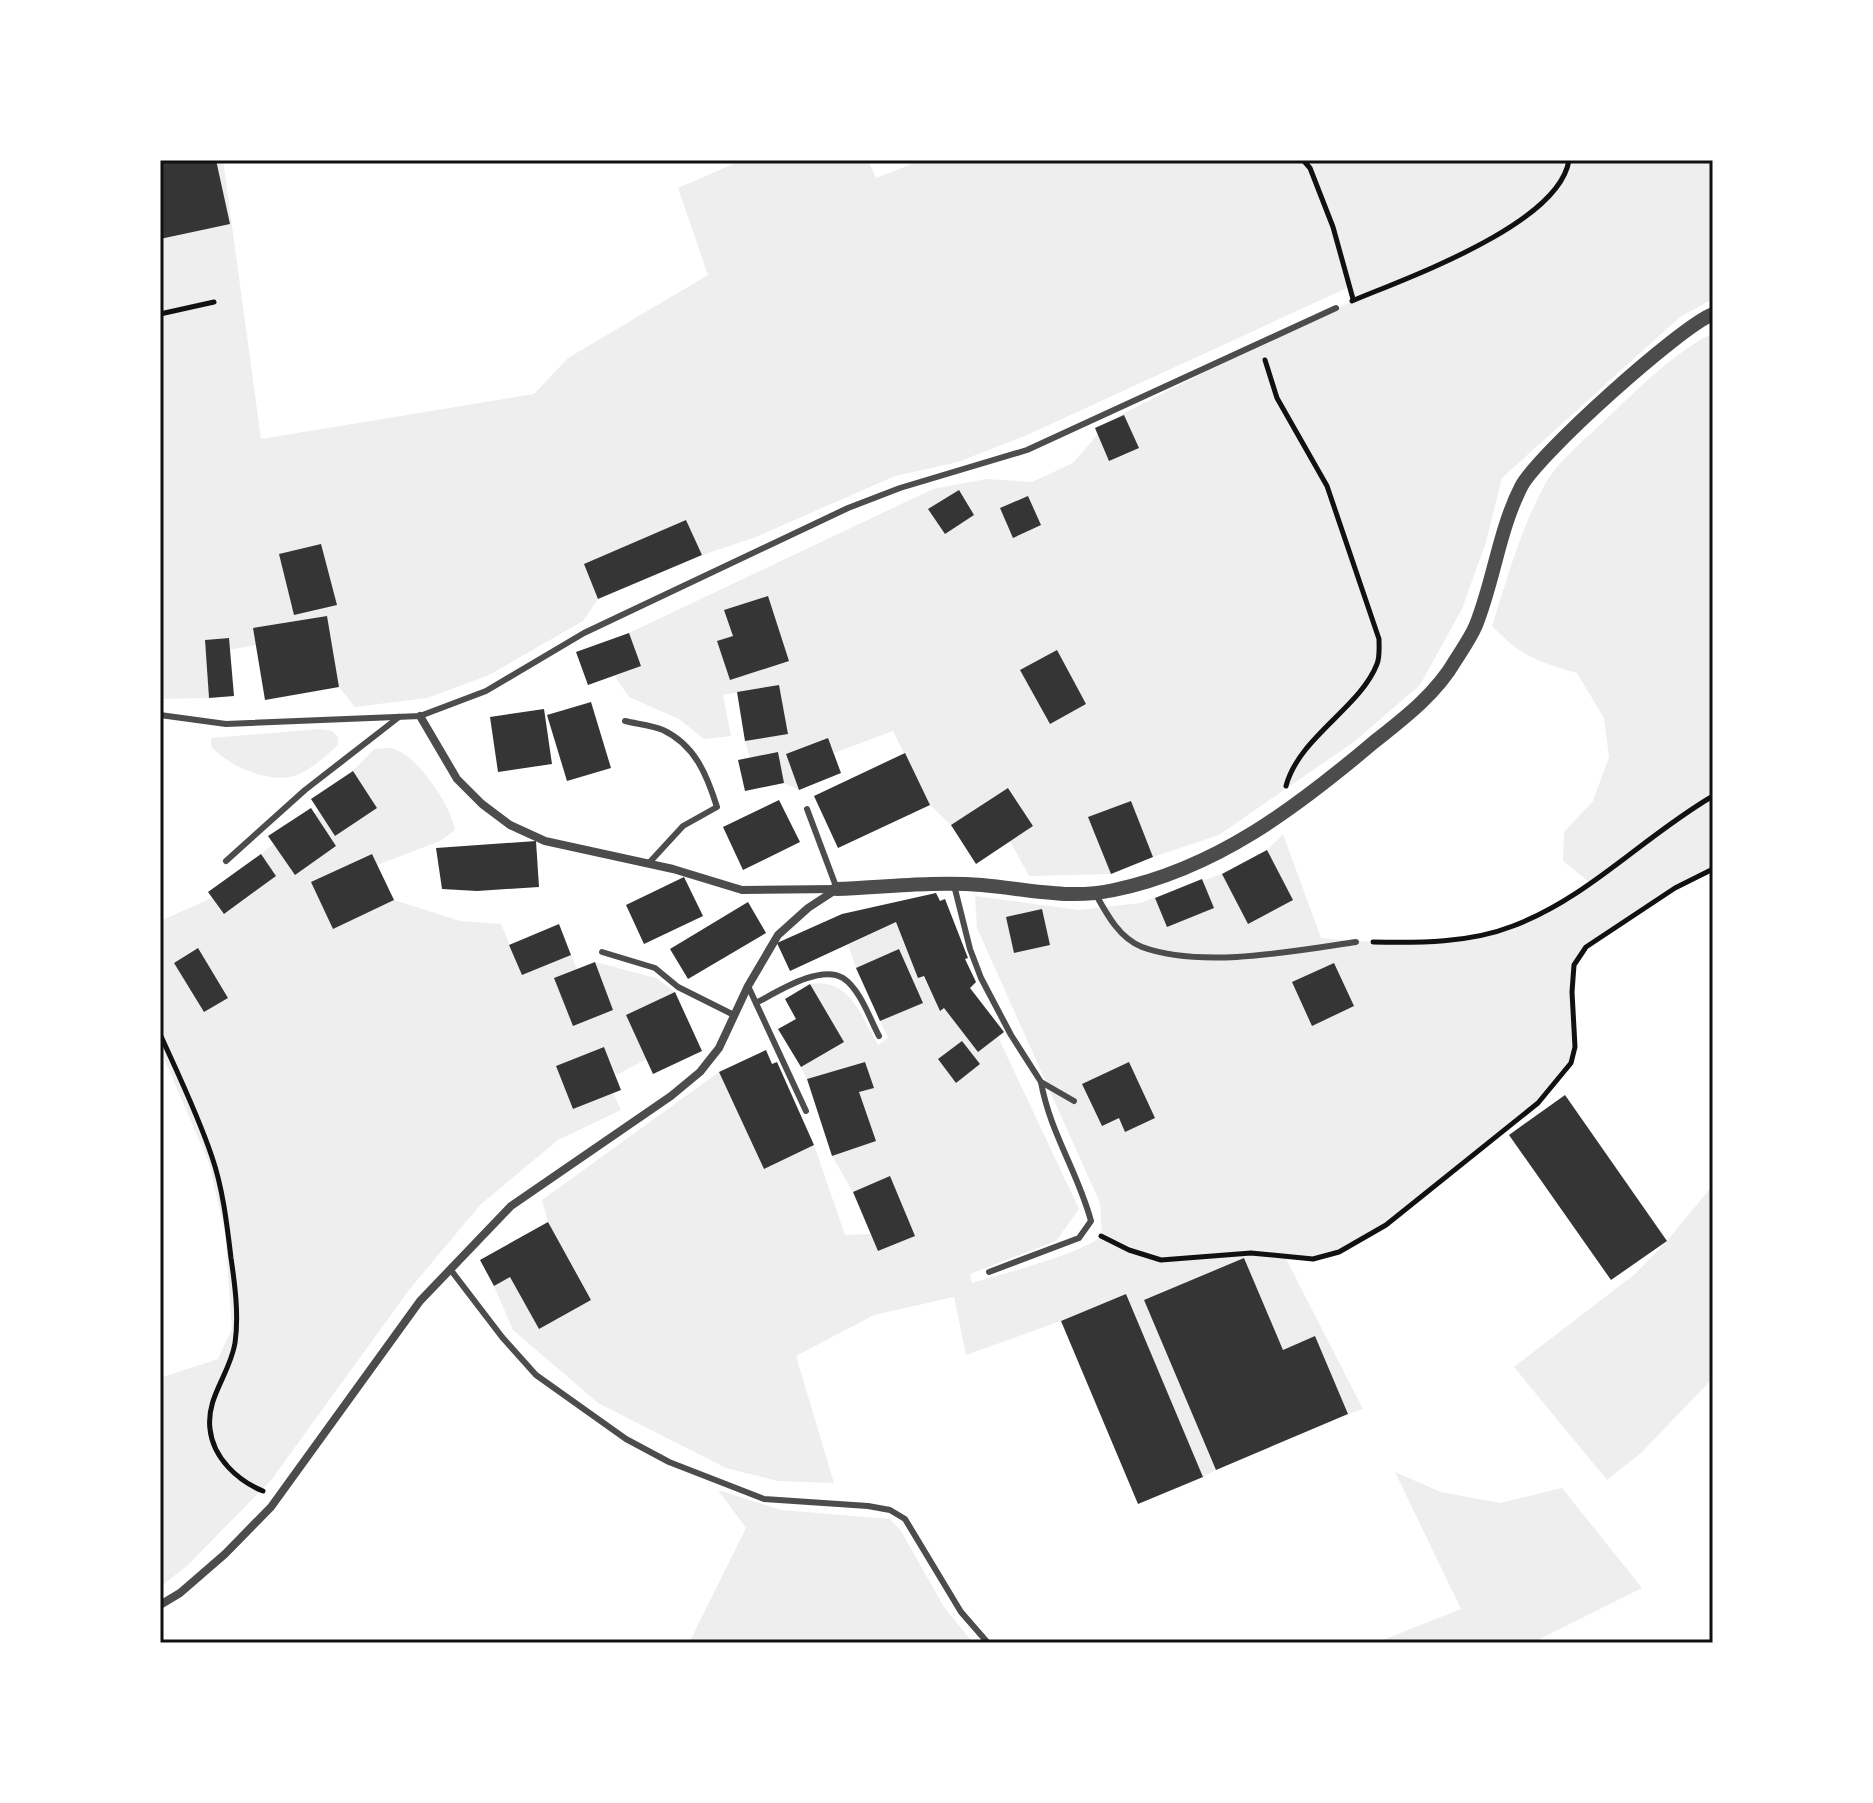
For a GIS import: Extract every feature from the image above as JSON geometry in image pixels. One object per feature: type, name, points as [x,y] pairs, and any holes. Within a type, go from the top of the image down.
[{"type":"street","points":[[420,716],[457,779],[482,804],[510,825],[545,841],[648,864],[742,890],[981,885],[1070,896],[1114,890],[1196,864],[1228,849],[1300,801],[1415,709],[1453,666],[1476,625],[1502,535],[1522,485],[1543,457],[1684,331],[1713,314]]},
{"type":"street","points":[[160,1605],[180,1593],[225,1554],[280,1495],[420,1301],[511,1206],[671,1096],[700,1072],[719,1048],[748,986],[778,935],[808,908],[837,889]]},
{"type":"lane","points":[[160,715],[226,724],[420,716],[486,691],[584,633],[848,508],[900,488],[1027,450],[1336,308]]},
{"type":"lane","points":[[226,861],[305,790],[399,717]]},
{"type":"lane","points":[[625,721],[662,730],[689,748],[707,774],[717,807],[683,826],[648,864]]},
{"type":"lane","points":[[807,809],[837,889]]},
{"type":"lane","points":[[954,885],[981,978],[1011,1035],[1041,1082],[1047,1113],[1084,1196],[1091,1221],[1079,1238],[989,1272]]},
{"type":"lane","points":[[1095,893],[1112,924],[1140,947],[1185,956],[1261,957],[1356,942]]},
{"type":"lane","points":[[602,952],[655,968],[678,987],[734,1015]]},
{"type":"lane","points":[[756,1003],[818,975],[841,977],[862,1004],[879,1036]]},
{"type":"lane","points":[[748,986],[806,1111]]},
{"type":"lane","points":[[1041,1082],[1074,1101]]},
{"type":"lane","points":[[450,1269],[502,1337],[536,1375],[648,1451],[764,1499],[868,1506],[890,1510],[905,1519],[961,1612],[988,1643]]},
{"type":"path","points":[[1303,160],[1310,168],[1333,227],[1353,300]]},
{"type":"path","points":[[1336,308],[1455,257],[1509,230],[1546,199],[1567,169],[1569,160]]},
{"type":"path","points":[[160,314],[214,302]]},
{"type":"path","points":[[1260,344],[1277,398],[1327,486],[1379,639],[1379,661],[1369,680],[1290,771],[1285,789],[1300,801]]},
{"type":"path","points":[[1356,942],[1432,941],[1512,927],[1561,903],[1618,864],[1679,816],[1713,796]]},
{"type":"path","points":[[1086,1228],[1129,1250],[1161,1260],[1251,1253],[1313,1259],[1339,1252],[1386,1225],[1538,1103],[1571,1063],[1575,1047],[1574,965],[1586,947],[1675,888],[1713,869]]},
{"type":"path","points":[[160,1034],[213,1159],[226,1214],[234,1283],[235,1342],[228,1366],[212,1397],[210,1428],[215,1447],[232,1471],[244,1482],[280,1495]]},
{"type":"shaded area","points":[[160,160],[223,160],[261,439],[534,394],[568,358],[708,275],[678,188],[743,160],[868,160],[876,178],[922,160],[1713,160],[1713,299],[1680,317],[1502,478],[1486,542],[1462,609],[1420,685],[1355,741],[1219,835],[1153,857],[1131,801],[1089,818],[1111,874],[1029,876],[1010,841],[1033,826],[1009,788],[951,825],[930,805],[893,731],[834,753],[827,738],[786,754],[799,790],[784,783],[778,752],[750,758],[745,741],[788,733],[779,685],[723,695],[731,736],[704,739],[679,719],[629,697],[615,676],[640,666],[629,633],[933,489],[986,479],[1032,482],[1073,463],[1097,435],[1095,428],[1260,344],[1353,301],[1349,287],[1027,435],[958,462],[895,476],[756,537],[702,555],[686,520],[598,599],[583,621],[489,675],[427,698],[355,707],[339,687],[327,616],[253,628],[256,645],[229,650],[228,638],[205,640],[209,698],[160,699]]},
{"type":"shaded area","points":[[1713,333],[1713,869],[1585,949],[1574,975],[1576,1033],[1572,1061],[1560,1079],[1535,1104],[1426,1194],[1359,1241],[1325,1256],[1285,1257],[1363,1409],[1348,1414],[1315,1336],[1283,1350],[1244,1258],[1144,1300],[1216,1470],[1203,1477],[1126,1294],[966,1355],[954,1297],[874,1315],[796,1356],[834,1483],[778,1481],[726,1468],[598,1403],[513,1330],[494,1286],[513,1271],[548,1222],[542,1200],[719,1072],[764,1169],[814,1145],[845,1235],[871,1234],[879,1251],[915,1236],[853,1192],[832,1156],[875,1141],[859,1092],[873,1088],[865,1062],[807,1079],[801,1067],[843,1042],[810,984],[824,984],[845,993],[860,1011],[878,1045],[888,1038],[880,1021],[922,1003],[856,968],[848,945],[896,922],[940,1010],[944,1008],[978,1052],[998,1037],[1079,1209],[1056,1241],[970,1274],[972,1283],[1059,1257],[1102,1236],[1100,1203],[977,928],[975,896],[1079,910],[1140,903],[1222,874],[1267,850],[1283,834],[1321,938],[1419,942],[1470,937],[1514,926],[1553,907],[1589,882],[1563,861],[1564,832],[1593,801],[1609,757],[1604,718],[1577,673],[1530,657],[1492,626],[1527,521],[1555,470],[1654,375],[1682,352]]},
{"type":"shaded area","points":[[320,729],[332,731],[338,737],[338,745],[308,769],[287,777],[275,778],[251,772],[228,760],[211,746],[211,738]]},
{"type":"shaded area","points":[[392,748],[403,754],[432,783],[447,808],[455,830],[440,841],[377,865],[371,854],[312,882],[394,900],[460,921],[501,924],[522,975],[571,955],[577,969],[555,978],[573,1025],[613,1010],[595,962],[656,978],[675,992],[626,1015],[647,1059],[616,1075],[604,1047],[556,1066],[573,1109],[613,1093],[621,1110],[558,1140],[480,1205],[409,1290],[272,1479],[188,1565],[160,1587],[160,1378],[218,1359],[232,1329],[225,1233],[209,1163],[160,1049],[160,921],[212,898],[225,914],[276,876],[261,854],[274,844],[295,874],[336,847],[315,814],[318,811],[335,835],[377,808],[353,771],[374,749]],"holes":[[[197,948],[204,1012],[174,963]]]},
{"type":"shaded area","points":[[1713,1185],[1713,1378],[1641,1453],[1607,1480],[1514,1367],[1635,1274]]},
{"type":"shaded area","points":[[1395,1472],[1441,1492],[1500,1503],[1562,1488],[1642,1588],[1532,1643],[1375,1643],[1461,1609]]},
{"type":"shaded area","points":[[718,1490],[781,1510],[890,1519],[901,1531],[944,1607],[973,1643],[689,1643],[746,1528]]},
{"type":"building","points":[[160,160],[216,160],[230,224],[160,239]]},
{"type":"building","points":[[1124,415],[1139,448],[1109,461],[1095,428]]},
{"type":"building","points":[[959,490],[974,515],[945,534],[928,509]]},
{"type":"building","points":[[1028,496],[1041,525],[1013,538],[1000,508]]},
{"type":"building","points":[[686,520],[702,555],[598,599],[584,564]]},
{"type":"building","points":[[321,544],[337,605],[294,615],[279,554]]},
{"type":"building","points":[[768,596],[789,661],[730,680],[717,641],[733,636],[724,610]]},
{"type":"building","points":[[327,616],[339,687],[265,700],[253,628]]},
{"type":"building","points":[[629,633],[641,666],[588,685],[576,652]]},
{"type":"building","points":[[229,638],[234,696],[209,698],[205,640]]},
{"type":"building","points":[[1057,650],[1086,704],[1050,724],[1020,670]]},
{"type":"building","points":[[779,685],[788,734],[745,741],[737,692]]},
{"type":"building","points":[[591,702],[611,768],[567,781],[547,715]]},
{"type":"building","points":[[544,709],[552,764],[498,772],[490,717]]},
{"type":"building","points":[[828,738],[841,773],[799,790],[786,754]]},
{"type":"building","points":[[778,752],[784,783],[745,791],[738,760]]},
{"type":"building","points":[[905,753],[930,805],[838,848],[814,796]]},
{"type":"building","points":[[353,771],[377,808],[335,836],[311,799]]},
{"type":"building","points":[[1008,788],[1033,826],[976,864],[951,825]]},
{"type":"building","points":[[779,800],[800,842],[743,870],[723,827]]},
{"type":"building","points":[[1131,801],[1153,857],[1111,874],[1088,817]]},
{"type":"building","points":[[311,808],[336,846],[295,875],[268,836]]},
{"type":"building","points":[[536,841],[539,887],[477,891],[442,889],[436,848]]},
{"type":"building","points":[[1267,850],[1293,900],[1248,924],[1222,874]]},
{"type":"building","points":[[261,854],[276,876],[224,914],[208,892]]},
{"type":"building","points":[[372,854],[394,900],[333,929],[311,882]]},
{"type":"building","points":[[684,877],[703,916],[644,944],[626,905]]},
{"type":"building","points":[[1202,879],[1214,908],[1167,927],[1155,898]]},
{"type":"building","points":[[936,893],[940,901],[945,899],[968,958],[965,959],[976,982],[970,988],[1004,1032],[978,1052],[944,1008],[940,1011],[924,976],[918,978],[896,922],[790,971],[777,943],[842,914]]},
{"type":"building","points":[[748,902],[766,933],[688,979],[670,949]]},
{"type":"building","points":[[1042,909],[1050,945],[1014,953],[1006,917]]},
{"type":"building","points":[[559,924],[571,955],[522,975],[509,945]]},
{"type":"building","points":[[198,948],[228,998],[204,1012],[174,963]]},
{"type":"building","points":[[899,949],[923,1003],[880,1021],[856,968]]},
{"type":"building","points":[[595,962],[613,1010],[573,1026],[554,978]]},
{"type":"building","points":[[1334,963],[1354,1006],[1312,1026],[1292,982]]},
{"type":"building","points":[[810,984],[844,1042],[801,1067],[778,1029],[796,1019],[785,999]]},
{"type":"building","points":[[675,992],[702,1051],[653,1074],[626,1015]]},
{"type":"building","points":[[962,1041],[980,1064],[956,1083],[938,1059]]},
{"type":"building","points":[[604,1047],[621,1090],[573,1109],[556,1066]]},
{"type":"building","points":[[766,1050],[772,1064],[777,1062],[814,1145],[764,1169],[719,1072]]},
{"type":"building","points":[[865,1062],[874,1088],[859,1092],[876,1141],[832,1156],[807,1079]]},
{"type":"building","points":[[1129,1062],[1155,1118],[1125,1132],[1119,1118],[1102,1126],[1082,1084]]},
{"type":"building","points":[[1565,1095],[1667,1241],[1611,1280],[1509,1135]]},
{"type":"building","points":[[890,1176],[915,1236],[878,1251],[853,1192]]},
{"type":"building","points":[[548,1222],[591,1300],[539,1329],[510,1277],[494,1286],[480,1260]]},
{"type":"building","points":[[1244,1258],[1283,1350],[1315,1336],[1348,1414],[1216,1470],[1144,1300]]},
{"type":"building","points":[[1126,1294],[1203,1477],[1138,1504],[1061,1321]]}]
